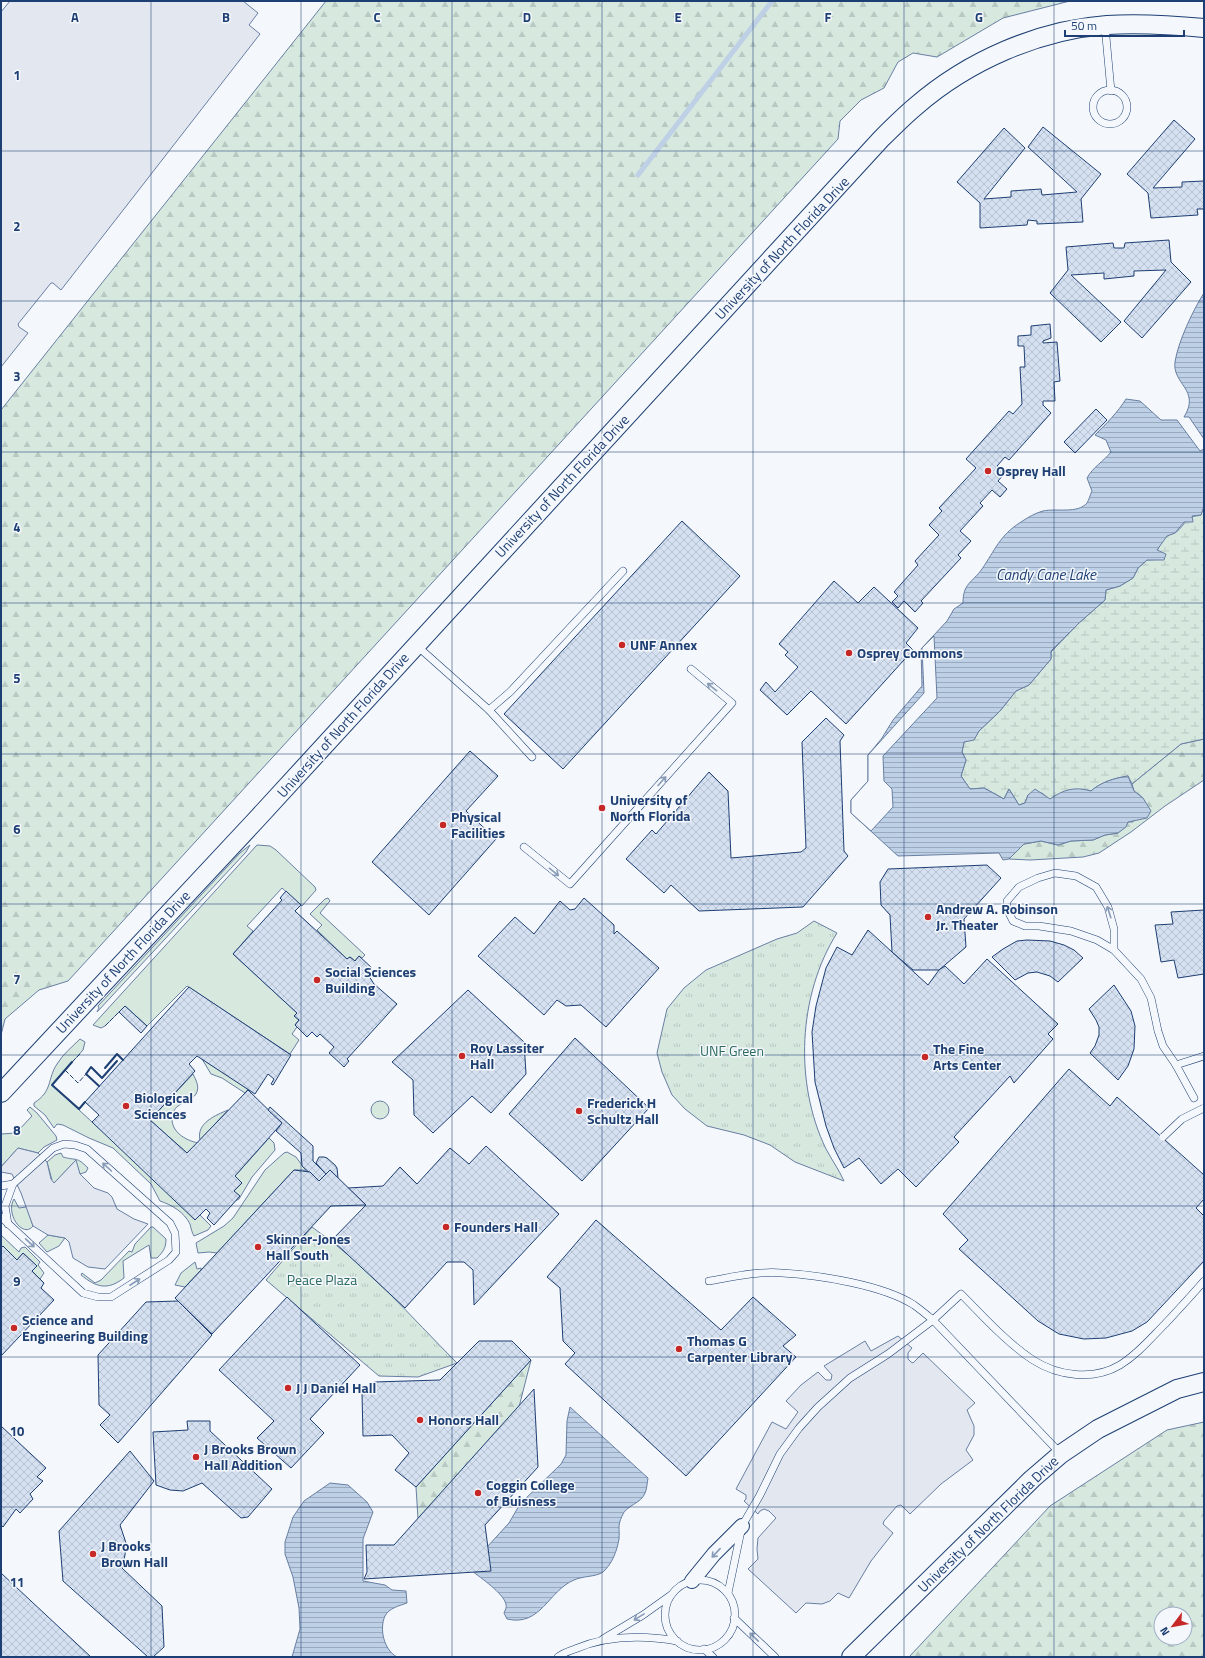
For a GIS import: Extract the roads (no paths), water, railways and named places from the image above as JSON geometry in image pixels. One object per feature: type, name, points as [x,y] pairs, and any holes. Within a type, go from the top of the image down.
[{"type":"street","name":"University of North Florida Drive","points":[[1,1093],[256,820],[881,139],[917,105],[953,78],[1007,50],[1049,35],[1105,25],[1133,24],[1204,28]]},
{"type":"street","name":"University of North Florida Drive","points":[[851,1657],[1032,1479],[1061,1454],[1098,1429],[1177,1389],[1204,1382]]},
{"type":"street","points":[[692,1581],[714,1554],[742,1526]]},
{"type":"lane","points":[[1105,25],[1111,91]]},
{"type":"lane","points":[[1111,91],[1123,96],[1127,106],[1127,112],[1120,121],[1110,124],[1099,120],[1093,110],[1093,105],[1098,95],[1103,92],[1111,91]]},
{"type":"lane","points":[[490,710],[510,692],[623,571]]},
{"type":"lane","points":[[416,645],[490,710],[532,757]]},
{"type":"lane","points":[[524,847],[570,884],[732,703],[691,670]]},
{"type":"lane","points":[[1114,950],[1114,929],[1108,907],[1096,887],[1076,876],[1055,873],[1038,878],[1019,887],[1007,901],[1007,909],[1014,921],[1025,926],[1039,926],[1071,931],[1097,940],[1114,950],[1140,979],[1148,992],[1151,998],[1158,1032],[1163,1046],[1176,1065],[1194,1098]]},
{"type":"lane","points":[[1176,1065],[1204,1056]]},
{"type":"lane","points":[[1163,1137],[1182,1118],[1204,1108]]},
{"type":"lane","points":[[1,1217],[8,1224],[82,1293],[98,1298],[111,1297],[169,1260],[176,1252],[175,1233],[170,1223],[87,1149],[76,1144],[64,1144],[53,1148],[13,1184],[5,1206],[8,1224]]},
{"type":"lane","points":[[1,1186],[13,1184]]},
{"type":"lane","points":[[709,1281],[753,1274],[781,1273],[852,1282],[890,1294],[913,1305],[933,1320],[1061,1454]]},
{"type":"lane","points":[[728,1593],[742,1526],[760,1495],[780,1454],[799,1428],[818,1407],[850,1378],[888,1354],[933,1320],[961,1294],[1000,1332],[1032,1359],[1045,1367],[1074,1375],[1107,1371],[1132,1357],[1147,1343],[1204,1281]]},
{"type":"lane","points":[[599,1641],[643,1615],[671,1595],[683,1584],[692,1581],[710,1581],[719,1585],[728,1593],[732,1600],[735,1612],[733,1628],[726,1639],[716,1646],[704,1649],[694,1649],[677,1641],[669,1631],[665,1612],[671,1595]]},
{"type":"lane","points":[[734,1618],[775,1657]]},
{"type":"lane","points":[[558,1657],[584,1645],[599,1641],[640,1637],[677,1641]]},
{"type":"lane","points":[[704,1649],[713,1657]]},
{"type":"water","points":[[1204,293],[1204,439],[1189,417],[1184,417],[1188,408],[1189,400],[1188,394],[1175,370],[1175,362],[1186,326]]},
{"type":"water","name":"Candy Cane Lake","points":[[1126,399],[1140,401],[1161,420],[1177,420],[1200,451],[1204,449],[1204,506],[1201,515],[1192,516],[1193,522],[1184,522],[1175,533],[1167,536],[1157,550],[1166,554],[1164,560],[1147,560],[1138,568],[1133,578],[1120,586],[1106,590],[1105,600],[1051,651],[1051,659],[1029,685],[1016,691],[1000,711],[979,731],[974,740],[964,742],[962,752],[966,760],[961,776],[970,789],[984,788],[1004,799],[1009,789],[1019,805],[1025,803],[1028,795],[1035,789],[1050,799],[1064,791],[1074,789],[1091,791],[1108,781],[1128,776],[1134,791],[1143,798],[1151,811],[1147,818],[1128,822],[1126,827],[1118,833],[1105,835],[1093,840],[1071,841],[1058,845],[1041,841],[1024,844],[1009,859],[1003,860],[999,853],[898,856],[851,813],[851,800],[868,781],[868,755],[882,738],[893,720],[922,686],[921,649],[947,621],[954,609],[963,603],[963,596],[966,587],[982,569],[1008,532],[1037,513],[1048,510],[1073,510],[1087,503],[1092,491],[1087,478],[1111,452],[1106,440],[1095,435],[1116,413]]},
{"type":"water","points":[[570,1407],[648,1478],[646,1491],[640,1500],[624,1512],[620,1523],[619,1539],[615,1553],[609,1565],[603,1572],[597,1575],[574,1580],[565,1585],[544,1607],[528,1618],[519,1620],[507,1619],[504,1613],[506,1604],[501,1595],[472,1571],[487,1547],[509,1523],[520,1504],[561,1464],[566,1455],[567,1421]]},
{"type":"water","points":[[330,1483],[348,1485],[367,1502],[373,1512],[363,1539],[363,1581],[385,1585],[392,1590],[406,1591],[407,1603],[389,1611],[383,1621],[384,1639],[389,1649],[397,1657],[292,1657],[300,1629],[299,1608],[293,1577],[285,1554],[285,1542],[293,1517],[304,1501]]},
{"type":"waterway","points":[[638,175],[772,1]]},
{"type":"place","name":"Osprey Hall","points":[[988,471]]},
{"type":"place","name":"UNF Annex","points":[[622,645]]},
{"type":"place","name":"Osprey Commons","points":[[849,653]]},
{"type":"place","name":"University of North Florida","points":[[602,808]]},
{"type":"place","name":"Physical Facilities","points":[[443,825]]},
{"type":"place","name":"Andrew A. Robinson Jr. Theater","points":[[928,917]]},
{"type":"place","name":"Social Sciences Building","points":[[317,980]]},
{"type":"place","name":"Roy Lassiter Hall","points":[[462,1056]]},
{"type":"place","name":"The Fine Arts Center","points":[[925,1057]]},
{"type":"place","name":"Biological Sciences","points":[[126,1106]]},
{"type":"place","name":"Frederick H Schultz Hall","points":[[579,1111]]},
{"type":"place","name":"Founders Hall","points":[[446,1227]]},
{"type":"place","name":"Skinner-Jones Hall South","points":[[258,1247]]},
{"type":"place","name":"Science and Engineering Building","points":[[14,1328]]},
{"type":"place","name":"Thomas G Carpenter Library","points":[[679,1349]]},
{"type":"place","name":"J J Daniel Hall","points":[[288,1388]]},
{"type":"place","name":"Honors Hall","points":[[420,1420]]},
{"type":"place","name":"J Brooks Brown Hall Addition","points":[[196,1457]]},
{"type":"place","name":"Coggin College of Buisness","points":[[478,1493]]},
{"type":"place","name":"J Brooks Brown Hall","points":[[93,1554]]},
{"type":"park label","name":"UNF Green","points":[[732,1051]]},
{"type":"park label","name":"Peace Plaza","points":[[322,1280]]}]
